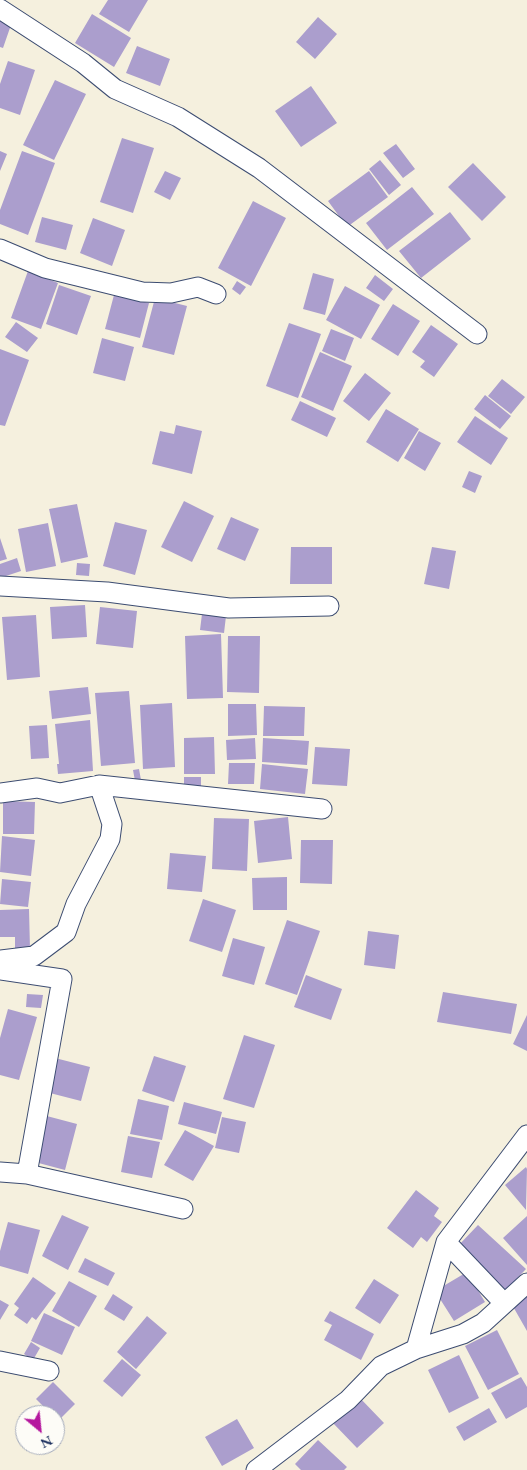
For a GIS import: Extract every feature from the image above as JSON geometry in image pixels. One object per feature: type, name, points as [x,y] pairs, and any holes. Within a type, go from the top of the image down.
[{"type":"street","points":[[0,9],[83,63],[115,89],[178,117],[258,168],[477,334]]},
{"type":"street","points":[[0,249],[45,268],[142,292],[171,293],[198,287],[216,294]]},
{"type":"street","points":[[0,586],[107,592],[229,608],[329,606]]},
{"type":"street","points":[[0,793],[37,788],[60,793],[99,786],[322,810]]},
{"type":"street","points":[[0,960],[34,956],[66,932],[76,904],[110,839],[112,824],[99,786]]},
{"type":"street","points":[[0,970],[62,979],[27,1174]]},
{"type":"street","points":[[416,1349],[446,1242],[527,1135]]},
{"type":"street","points":[[0,1172],[27,1174],[183,1209]]},
{"type":"street","points":[[446,1242],[504,1303]]},
{"type":"street","points":[[256,1470],[348,1400],[382,1366],[416,1349],[463,1334],[483,1323],[527,1284]]},
{"type":"street","points":[[0,1361],[49,1371]]},
{"type":"building","points":[[108,0],[148,0],[129,32],[99,14]]},
{"type":"building","points":[[92,14],[131,38],[114,67],[75,43]]},
{"type":"building","points":[[318,17],[337,34],[315,59],[296,42]]},
{"type":"building","points":[[0,18],[12,22],[3,48],[0,47]]},
{"type":"building","points":[[137,46],[170,59],[160,86],[126,73]]},
{"type":"building","points":[[8,61],[35,70],[20,115],[0,108],[0,84]]},
{"type":"building","points":[[55,80],[86,94],[54,160],[23,145]]},
{"type":"building","points":[[311,86],[337,123],[301,147],[275,111]]},
{"type":"building","points":[[122,138],[154,148],[133,213],[100,202]]},
{"type":"building","points":[[396,144],[415,169],[403,178],[383,153]]},
{"type":"building","points":[[0,151],[7,154],[0,171]]},
{"type":"building","points":[[22,151],[55,163],[28,235],[0,224],[0,210]]},
{"type":"building","points":[[380,160],[401,185],[389,195],[369,169]]},
{"type":"building","points":[[473,163],[506,197],[482,221],[448,187]]},
{"type":"building","points":[[165,171],[181,178],[170,200],[154,192]]},
{"type":"building","points":[[369,171],[388,197],[347,227],[328,201]]},
{"type":"building","points":[[412,187],[434,214],[387,250],[366,223]]},
{"type":"building","points":[[253,201],[286,218],[251,286],[218,268]]},
{"type":"building","points":[[450,212],[471,239],[421,278],[399,251]]},
{"type":"building","points":[[42,217],[73,225],[66,250],[35,242]]},
{"type":"building","points":[[93,218],[125,230],[112,266],[80,253]]},
{"type":"building","points":[[28,271],[58,283],[41,329],[11,318]]},
{"type":"building","points":[[313,273],[334,279],[325,315],[303,309]]},
{"type":"building","points":[[375,275],[393,289],[384,301],[366,288]]},
{"type":"building","points":[[237,281],[246,287],[240,295],[232,289]]},
{"type":"building","points":[[59,285],[91,296],[77,335],[46,324]]},
{"type":"building","points":[[345,286],[380,305],[361,339],[326,320]]},
{"type":"building","points":[[114,295],[149,303],[140,338],[105,329]]},
{"type":"building","points":[[155,298],[187,306],[174,355],[142,347]]},
{"type":"building","points":[[393,304],[420,321],[398,356],[371,339]]},
{"type":"building","points":[[16,322],[38,338],[27,352],[5,337]]},
{"type":"building","points":[[289,323],[321,334],[298,398],[266,386]]},
{"type":"building","points":[[431,325],[458,344],[434,377],[420,367],[425,361],[412,352]]},
{"type":"building","points":[[331,329],[354,338],[345,361],[322,351]]},
{"type":"building","points":[[102,338],[134,347],[125,381],[93,373]]},
{"type":"building","points":[[0,349],[29,360],[5,426],[0,425]]},
{"type":"building","points":[[320,352],[352,366],[333,411],[301,397]]},
{"type":"building","points":[[365,373],[391,393],[369,421],[343,401]]},
{"type":"building","points":[[502,379],[525,397],[511,414],[488,396]]},
{"type":"building","points":[[485,395],[511,416],[500,429],[474,409]]},
{"type":"building","points":[[300,401],[336,418],[327,437],[291,420]]},
{"type":"building","points":[[386,409],[419,429],[398,462],[366,442]]},
{"type":"building","points":[[475,416],[508,438],[491,465],[457,442]]},
{"type":"building","points":[[176,425],[202,431],[192,474],[152,464],[160,431],[174,434]]},
{"type":"building","points":[[419,431],[441,443],[425,471],[404,458]]},
{"type":"building","points":[[469,471],[482,476],[475,493],[462,487]]},
{"type":"building","points":[[184,501],[214,516],[192,562],[161,547]]},
{"type":"building","points":[[77,504],[88,557],[61,563],[49,509]]},
{"type":"building","points":[[231,517],[259,529],[245,561],[217,549]]},
{"type":"building","points":[[115,522],[147,530],[135,575],[103,566]]},
{"type":"building","points":[[48,523],[56,566],[26,572],[18,529]]},
{"type":"building","points":[[0,538],[7,559],[0,561]]},
{"type":"building","points":[[291,547],[332,547],[332,584],[290,584]]},
{"type":"building","points":[[432,547],[456,551],[449,589],[424,584]]},
{"type":"building","points":[[17,558],[21,571],[0,578],[0,564]]},
{"type":"building","points":[[77,563],[90,564],[89,576],[76,575]]},
{"type":"building","points":[[85,605],[87,637],[52,639],[50,607]]},
{"type":"building","points":[[100,607],[137,611],[133,648],[96,644]]},
{"type":"building","points":[[202,614],[226,616],[224,633],[200,630]]},
{"type":"building","points":[[36,615],[40,677],[7,680],[2,617]]},
{"type":"building","points":[[221,634],[223,698],[187,699],[185,636]]},
{"type":"building","points":[[228,636],[260,636],[259,693],[227,692]]},
{"type":"building","points":[[88,687],[91,714],[52,719],[49,691]]},
{"type":"building","points":[[129,691],[135,763],[101,766],[95,693]]},
{"type":"building","points":[[172,703],[175,767],[143,769],[140,705]]},
{"type":"building","points":[[228,704],[256,704],[257,735],[228,736]]},
{"type":"building","points":[[264,706],[305,707],[304,736],[263,736]]},
{"type":"building","points":[[90,720],[93,771],[58,774],[57,764],[59,764],[55,724]]},
{"type":"building","points":[[47,725],[49,758],[31,759],[29,726]]},
{"type":"building","points":[[214,737],[215,774],[184,774],[184,738]]},
{"type":"building","points":[[255,738],[256,759],[227,760],[226,740]]},
{"type":"building","points":[[263,738],[309,741],[307,765],[262,762]]},
{"type":"building","points":[[315,747],[350,749],[347,786],[312,784]]},
{"type":"building","points":[[229,763],[255,763],[254,784],[228,784]]},
{"type":"building","points":[[262,764],[308,769],[305,794],[260,789]]},
{"type":"building","points":[[139,769],[141,780],[135,781],[133,770]]},
{"type":"building","points":[[184,777],[201,777],[201,791],[184,791]]},
{"type":"building","points":[[3,801],[35,802],[34,834],[3,834]]},
{"type":"building","points":[[288,817],[292,859],[258,863],[254,821]]},
{"type":"building","points":[[214,818],[249,819],[247,871],[212,869]]},
{"type":"building","points":[[2,836],[35,840],[31,876],[0,872]]},
{"type":"building","points":[[301,840],[333,840],[332,884],[300,883]]},
{"type":"building","points":[[170,853],[206,856],[202,892],[167,889]]},
{"type":"building","points":[[287,877],[287,910],[253,910],[252,878]]},
{"type":"building","points":[[2,879],[31,882],[28,907],[0,904]]},
{"type":"building","points":[[203,899],[236,910],[222,952],[189,941]]},
{"type":"building","points":[[29,909],[30,949],[15,949],[15,937],[0,937],[0,910]]},
{"type":"building","points":[[287,920],[320,931],[297,995],[265,984]]},
{"type":"building","points":[[368,931],[399,935],[395,969],[364,965]]},
{"type":"building","points":[[233,938],[265,947],[254,985],[222,976]]},
{"type":"building","points":[[306,975],[342,989],[331,1020],[294,1007]]},
{"type":"building","points":[[443,992],[517,1004],[511,1034],[437,1022]]},
{"type":"building","points":[[27,994],[43,995],[41,1008],[26,1007]]},
{"type":"building","points":[[8,1009],[37,1017],[19,1080],[0,1075],[0,1038]]},
{"type":"building","points":[[527,1015],[527,1051],[513,1044]]},
{"type":"building","points":[[244,1035],[275,1045],[254,1108],[223,1099]]},
{"type":"building","points":[[154,1056],[186,1066],[174,1102],[142,1091]]},
{"type":"building","points":[[55,1058],[90,1067],[81,1101],[46,1092]]},
{"type":"building","points":[[138,1099],[169,1106],[162,1140],[130,1134]]},
{"type":"building","points":[[184,1102],[222,1112],[216,1134],[178,1124]]},
{"type":"building","points":[[43,1115],[77,1124],[65,1170],[31,1161]]},
{"type":"building","points":[[222,1117],[246,1122],[239,1153],[215,1148]]},
{"type":"building","points":[[185,1130],[214,1146],[193,1181],[164,1165]]},
{"type":"building","points":[[128,1136],[160,1142],[152,1178],[121,1172]]},
{"type":"building","points":[[526,1167],[527,1169],[526,1210],[505,1185]]},
{"type":"building","points":[[416,1190],[439,1208],[434,1216],[442,1222],[427,1242],[421,1237],[413,1248],[387,1228]]},
{"type":"building","points":[[62,1215],[89,1227],[68,1270],[42,1256]]},
{"type":"building","points":[[527,1216],[527,1265],[503,1238]]},
{"type":"building","points":[[8,1222],[40,1230],[28,1274],[0,1266],[0,1251]]},
{"type":"building","points":[[478,1225],[526,1269],[504,1292],[457,1247]]},
{"type":"building","points":[[85,1258],[115,1273],[108,1286],[78,1272]]},
{"type":"building","points":[[467,1272],[485,1302],[454,1321],[435,1291]]},
{"type":"building","points":[[33,1277],[56,1293],[36,1320],[32,1317],[27,1324],[14,1315],[19,1308],[14,1304]]},
{"type":"building","points":[[374,1279],[399,1295],[380,1324],[355,1308]]},
{"type":"building","points":[[69,1281],[97,1296],[79,1327],[52,1311]]},
{"type":"building","points":[[113,1294],[133,1307],[124,1321],[104,1309]]},
{"type":"building","points":[[527,1294],[527,1331],[511,1303]]},
{"type":"building","points":[[0,1300],[9,1305],[0,1320]]},
{"type":"building","points":[[330,1311],[374,1334],[361,1360],[324,1340],[332,1325],[324,1321]]},
{"type":"building","points":[[44,1313],[75,1327],[62,1355],[31,1341]]},
{"type":"building","points":[[147,1316],[167,1333],[136,1369],[117,1352]]},
{"type":"building","points":[[497,1330],[519,1374],[488,1390],[465,1346]]},
{"type":"building","points":[[31,1342],[40,1348],[33,1360],[24,1354]]},
{"type":"building","points":[[459,1355],[479,1398],[449,1413],[428,1370]]},
{"type":"building","points":[[122,1359],[141,1375],[122,1397],[103,1381]]},
{"type":"building","points":[[521,1377],[527,1387],[527,1407],[506,1419],[491,1393]]},
{"type":"building","points":[[53,1382],[75,1404],[65,1414],[65,1405],[42,1405],[36,1399]]},
{"type":"building","points":[[359,1397],[384,1423],[357,1448],[332,1422]]},
{"type":"building","points":[[489,1408],[497,1422],[464,1441],[456,1427]]},
{"type":"building","points":[[237,1419],[254,1448],[222,1466],[205,1437]]},
{"type":"building","points":[[318,1440],[347,1467],[344,1470],[301,1470],[295,1464]]}]
